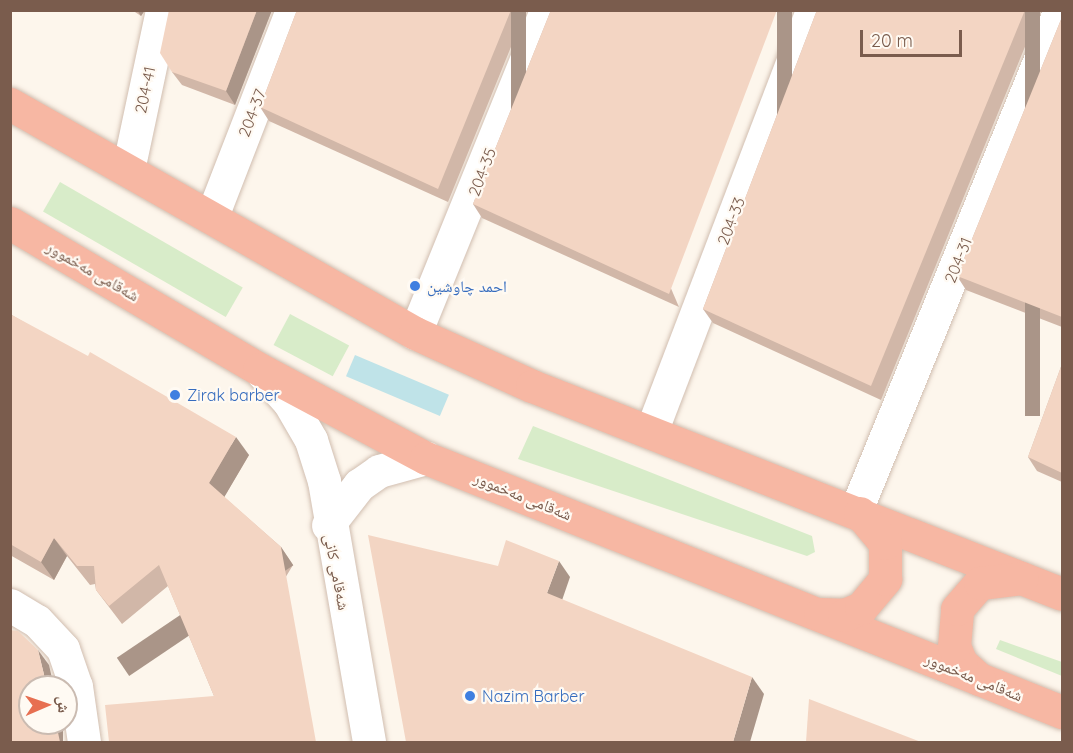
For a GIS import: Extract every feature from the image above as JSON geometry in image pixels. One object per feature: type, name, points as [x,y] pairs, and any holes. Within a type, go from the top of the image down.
[{"type":"highway","points":[[10,104],[212,216],[415,333],[651,432],[856,510],[1062,594]]},
{"type":"highway","name":"شەقامی مەخموور","points":[[10,223],[259,369],[426,458],[1062,712]]},
{"type":"highway","points":[[815,614],[853,612],[869,602],[885,579],[885,543],[871,521],[856,510]]},
{"type":"highway","points":[[982,680],[957,654],[952,636],[957,609],[973,588],[988,580],[1006,576],[1032,582]]},
{"type":"street","name":"204-41","points":[[128,170],[162,10]]},
{"type":"street","name":"204-37","points":[[212,216],[292,10]]},
{"type":"street","name":"204-35","points":[[415,333],[546,10]]},
{"type":"street","name":"204-33","points":[[651,432],[812,10]]},
{"type":"street","name":"204-31","points":[[856,510],[1060,10]]},
{"type":"street","points":[[259,369],[289,402],[310,440],[324,481],[328,525]]},
{"type":"street","name":"شەقامی کانی","points":[[369,742],[328,525],[353,491],[379,471],[426,458]]},
{"type":"street","points":[[10,605],[37,621],[63,650],[76,686],[84,742]]},
{"type":"green space","points":[[60,182],[243,287],[226,317],[43,211]]},
{"type":"green space","points":[[290,314],[349,345],[333,376],[274,345]]},
{"type":"green space","points":[[533,426],[812,536],[815,552],[807,556],[518,459]]},
{"type":"green space","points":[[1000,640],[1062,662],[1062,676],[996,649]]},
{"type":"water","points":[[355,355],[449,395],[440,416],[346,376]]},
{"type":"building","points":[[169,10],[257,10],[226,91],[172,72],[160,53]]},
{"type":"building","points":[[297,10],[511,10],[438,189],[260,107]]},
{"type":"building","points":[[551,10],[777,10],[669,294],[473,204]]},
{"type":"building","points":[[817,10],[1025,10],[871,386],[703,309]]},
{"type":"building","points":[[1062,17],[1062,317],[957,276]]},
{"type":"building","points":[[10,314],[88,356],[90,352],[236,437],[209,483],[281,547],[316,742],[109,742],[105,705],[214,696],[159,565],[109,606],[96,590],[94,566],[77,566],[54,538],[41,562],[10,544]]},
{"type":"building","points":[[1062,364],[1062,473],[1028,457]]},
{"type":"building","points":[[368,535],[498,566],[506,540],[559,561],[547,593],[752,677],[733,742],[406,742]]},
{"type":"building","points":[[10,630],[18,631],[38,650],[44,675],[18,675],[18,735],[59,735],[60,742],[10,742]]},
{"type":"building","points":[[809,699],[921,742],[806,742]]},
{"type":"place","name":"احمد چاوشين","points":[[415,286]]},
{"type":"place","name":"Zirak barber","points":[[175,395]]},
{"type":"place","name":"Nazim Barber","points":[[470,696]]}]
